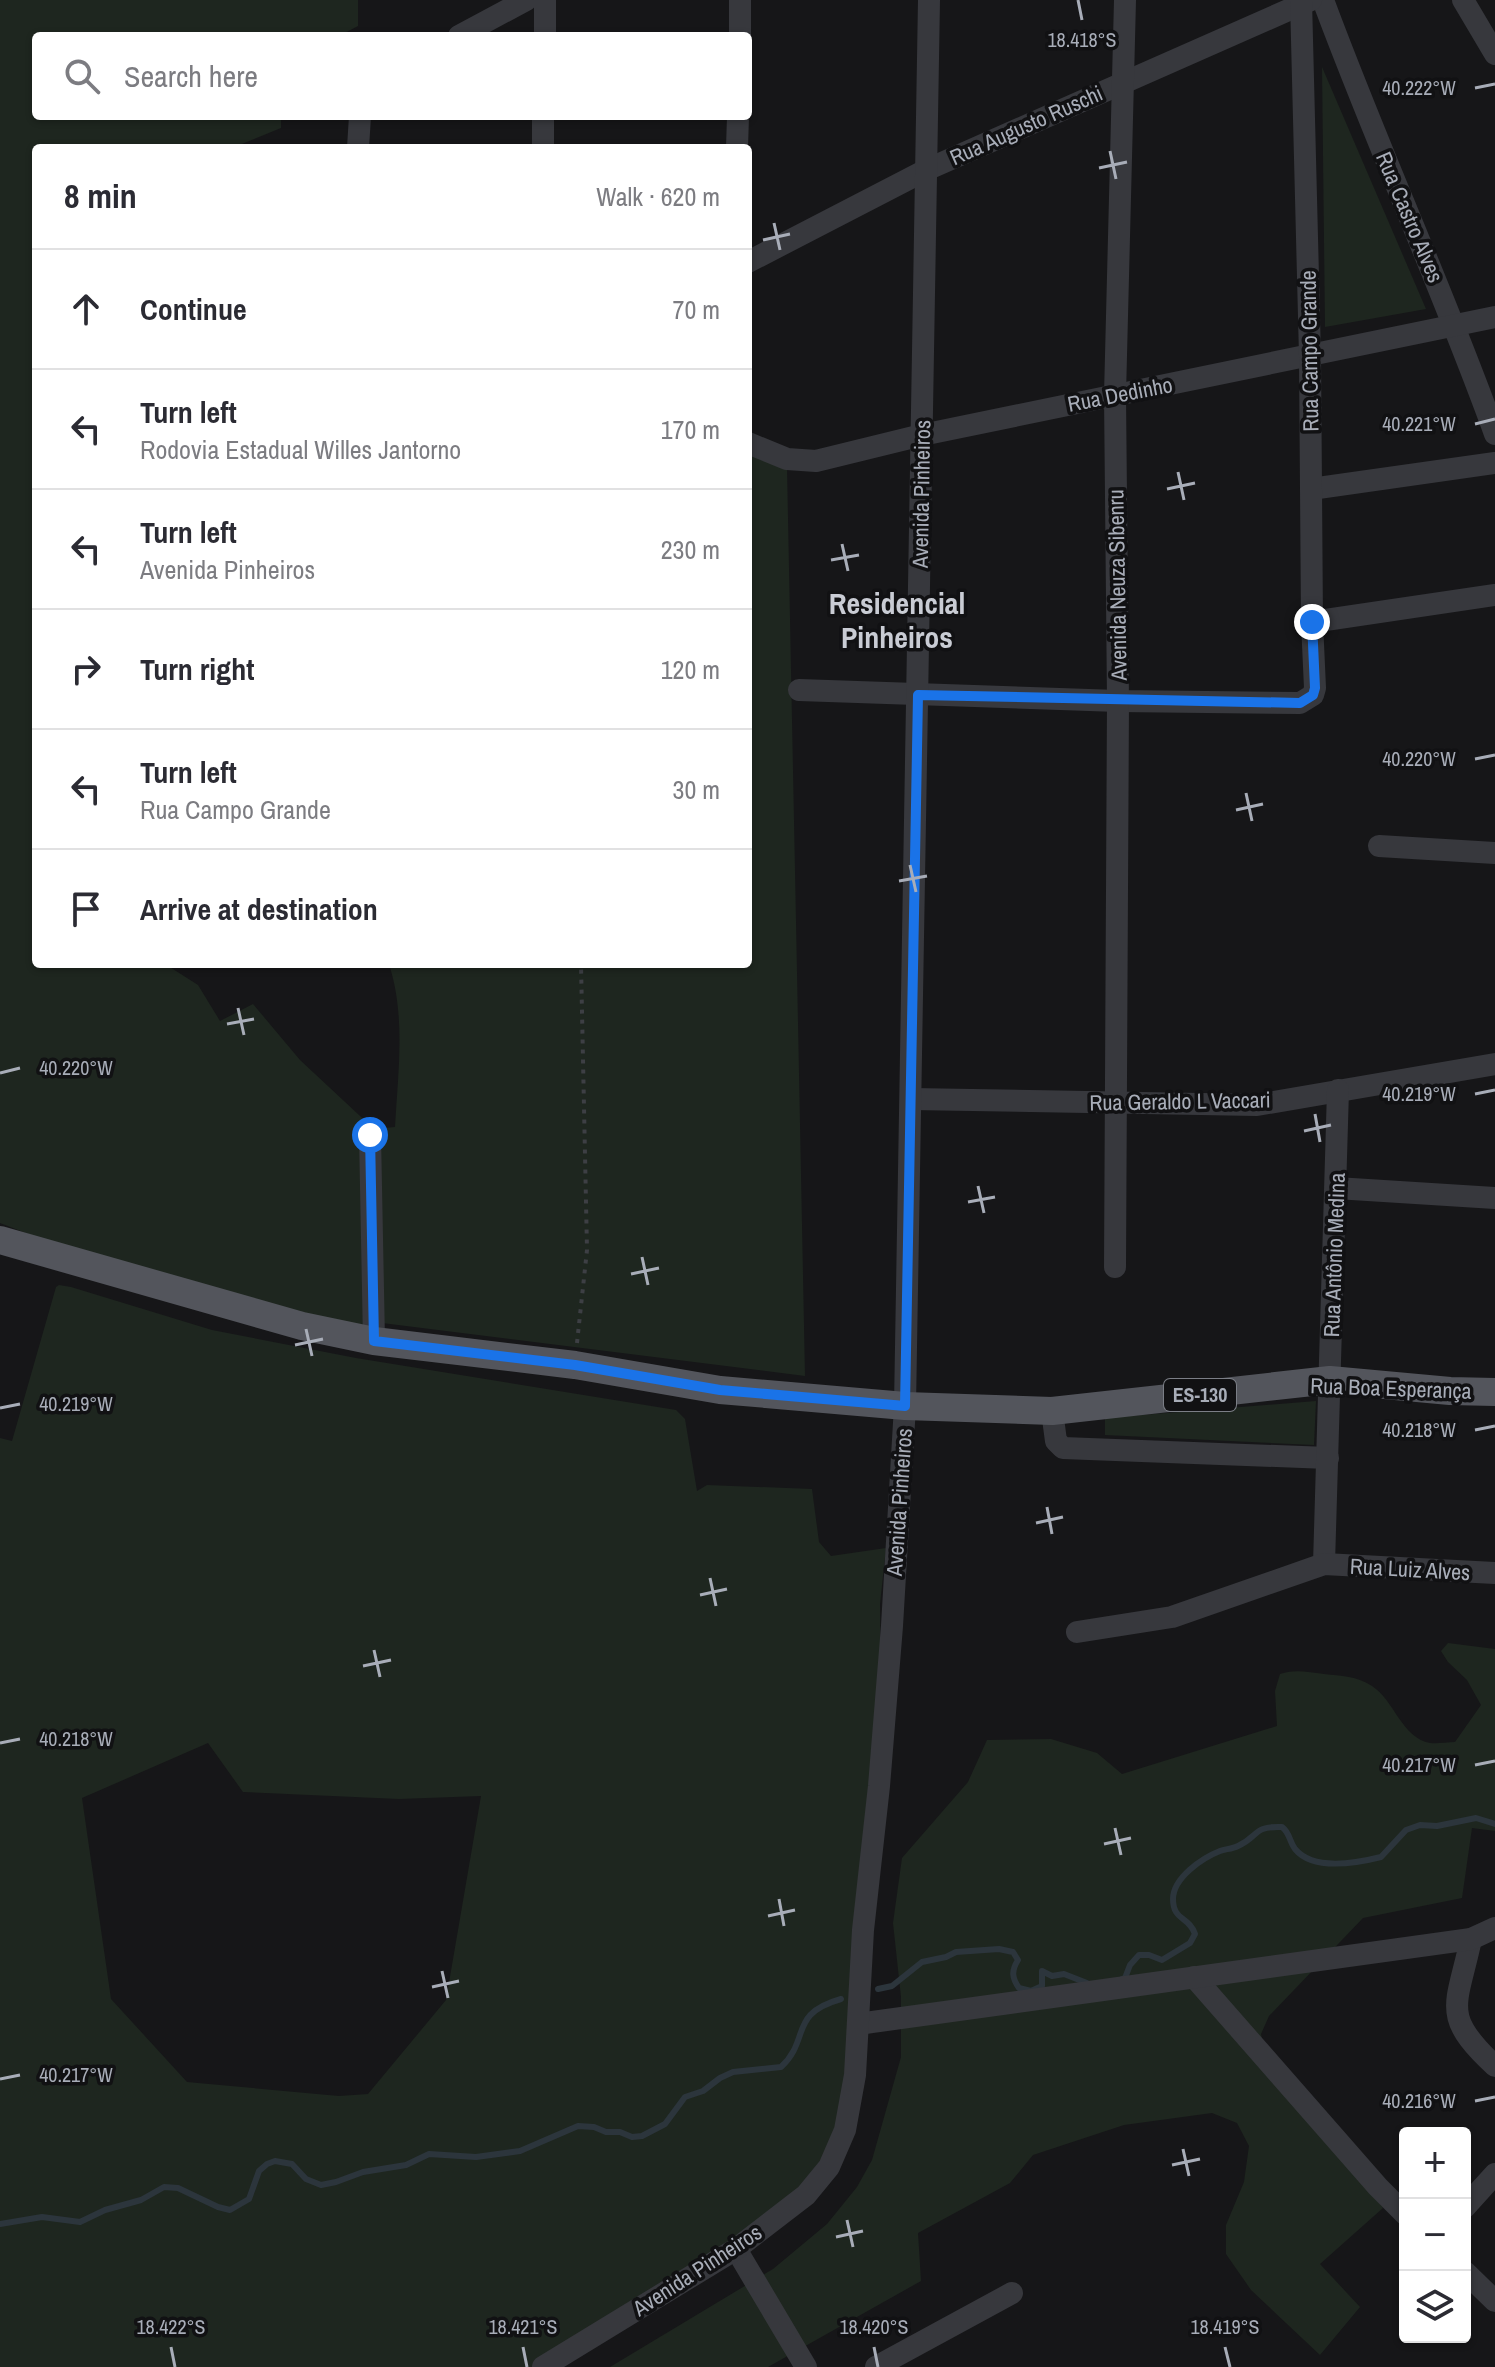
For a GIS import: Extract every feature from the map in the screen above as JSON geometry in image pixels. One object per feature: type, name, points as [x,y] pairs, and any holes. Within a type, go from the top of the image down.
[{"type":"main road","name":"ES-130","points":[[0,1240],[266,1317],[374,1341],[575,1365],[720,1390],[905,1406]]},
{"type":"main road","name":"Rua Boa Esperança","points":[[905,1406],[1052,1411],[1330,1380],[1495,1392]]},
{"type":"street","points":[[466,32],[526,0]]},
{"type":"street","points":[[545,0],[545,32]]},
{"type":"street","points":[[740,0],[740,32]]},
{"type":"street","name":"Avenida Pinheiros","points":[[543,2367],[736,2249],[806,2195],[829,2167],[845,2130],[855,2075],[863,1930],[892,1626],[905,1406],[929,0]]},
{"type":"street","name":"Avenida Neuza Sibenru","points":[[1115,1267],[1118,701],[1115,395],[1125,0]]},
{"type":"street","name":"Rua Castro Alves","points":[[1323,0],[1356,89],[1455,325],[1495,434]]},
{"type":"street","points":[[1463,0],[1495,54]]},
{"type":"street","name":"Rua Augusto Ruschi","points":[[752,260],[926,170],[1304,1]]},
{"type":"street","name":"Rua Campo Grande","points":[[1118,701],[1300,703],[1308,700],[1315,688],[1304,1]]},
{"type":"street","points":[[358,144],[360,120]]},
{"type":"street","points":[[543,120],[543,144]]},
{"type":"street","points":[[737,144],[738,120]]},
{"type":"street","name":"Rua Dedinho","points":[[752,445],[787,459],[808,462],[922,435],[1495,317]]},
{"type":"street","points":[[1311,489],[1495,463]]},
{"type":"street","points":[[1312,622],[1495,595]]},
{"type":"street","points":[[799,690],[1118,701]]},
{"type":"street","points":[[1379,846],[1495,853]]},
{"type":"street","name":"Rua Geraldo L Vaccari","points":[[911,1099],[1257,1105],[1495,1064]]},
{"type":"street","name":"Rua Antônio Medina","points":[[1324,1564],[1338,1090]]},
{"type":"street","points":[[370,1135],[374,1341]]},
{"type":"street","points":[[1336,1188],[1495,1198]]},
{"type":"street","points":[[1052,1411],[1056,1441],[1063,1448],[1328,1458]]},
{"type":"street","points":[[1077,1632],[1172,1617],[1324,1564]]},
{"type":"street","name":"Rua Luiz Alves","points":[[1324,1564],[1495,1573]]},
{"type":"street","points":[[858,2024],[1471,1939],[1495,1928]]},
{"type":"street","points":[[1471,1939],[1456,2004],[1458,2019],[1464,2034],[1495,2066]]},
{"type":"street","points":[[1194,1977],[1399,2208]]},
{"type":"street","points":[[1471,2200],[1495,2174]]},
{"type":"street","points":[[736,2249],[806,2367]]},
{"type":"street","points":[[1471,2278],[1495,2301]]},
{"type":"street","points":[[876,2367],[1012,2293]]},
{"type":"path","points":[[575,1365],[587,1250],[581,968]]},
{"type":"shaded area","points":[[0,0],[358,0],[358,26],[347,32],[32,32],[32,120],[281,120],[281,128],[242,144],[32,144],[32,968],[171,968],[198,985],[220,1021],[253,1004],[300,1060],[374,1129],[395,1127],[399,1024],[390,968],[752,968],[752,454],[787,467],[805,1376],[382,1323],[371,1330],[150,1281],[0,1223]]},
{"type":"shaded area","points":[[1322,67],[1426,309],[1325,327]]},
{"type":"shaded area","points":[[56,1287],[71,1287],[212,1330],[356,1358],[676,1410],[685,1419],[697,1491],[707,1485],[812,1489],[819,1542],[831,1556],[886,1548],[880,1604],[881,1724],[866,1995],[833,2148],[789,2200],[622,2318],[537,2367],[0,2367],[0,1438],[12,1441]],"holes":[[[208,1743],[243,1792],[399,1799],[481,1796],[446,2000],[368,2094],[339,2096],[187,2082],[111,1999],[82,1798]]]},
{"type":"shaded area","points":[[1316,1401],[1314,1445],[1105,1435],[1105,1418]]},
{"type":"shaded area","points":[[1448,1643],[1495,1649],[1495,1831],[1472,1828],[1462,1898],[1363,1918],[1269,2016],[1261,2034],[1264,2048],[1383,2208],[1320,2264],[1360,2307],[1320,2355],[1251,2290],[1226,2254],[1226,2225],[1244,2182],[1249,2146],[1237,2123],[1212,2113],[1124,2125],[1033,2155],[1010,2183],[918,2233],[921,2281],[768,2367],[610,2367],[773,2269],[827,2224],[857,2187],[872,2160],[901,2057],[901,1997],[893,1923],[902,1858],[968,1782],[987,1740],[1051,1739],[1097,1753],[1122,1774],[1277,1726],[1275,1691],[1280,1674],[1296,1671],[1361,1680],[1380,1692],[1405,1726],[1420,1740],[1455,1742],[1481,1705],[1467,1680],[1441,1651]]},
{"type":"waterway","points":[[1122,1979],[1139,1955],[1162,1960],[1190,1943],[1195,1934],[1178,1915],[1173,1899],[1183,1876],[1205,1858],[1238,1846],[1261,1830],[1282,1827],[1303,1856],[1336,1864],[1381,1857],[1406,1830],[1420,1825],[1437,1826],[1476,1818],[1495,1824]]},
{"type":"waterway","points":[[878,1989],[892,1986],[922,1962],[956,1952],[999,1949],[1013,1952],[1018,1960],[1013,1974],[1019,1988],[1031,1991],[1042,1986],[1042,1971],[1052,1976],[1064,1974],[1087,1983]]},
{"type":"waterway","points":[[0,2224],[42,2217],[80,2222],[105,2210],[141,2200],[164,2187],[178,2188],[230,2210],[249,2199],[259,2171],[275,2161],[292,2164],[306,2179],[321,2185],[363,2172],[406,2165],[429,2154],[476,2157],[520,2151],[578,2126],[620,2132],[632,2137],[642,2136],[665,2124],[685,2097],[703,2091],[720,2078],[733,2072],[781,2067],[796,2047],[802,2028],[813,2012],[841,1999]]},
{"type":"district","name":"Residencial Pinheiros","points":[[897,621]]},
{"type":"route","points":[[370,1135],[374,1341],[575,1365],[720,1390],[905,1406],[918,695],[1300,703],[1308,700],[1315,688],[1312,622]]}]
